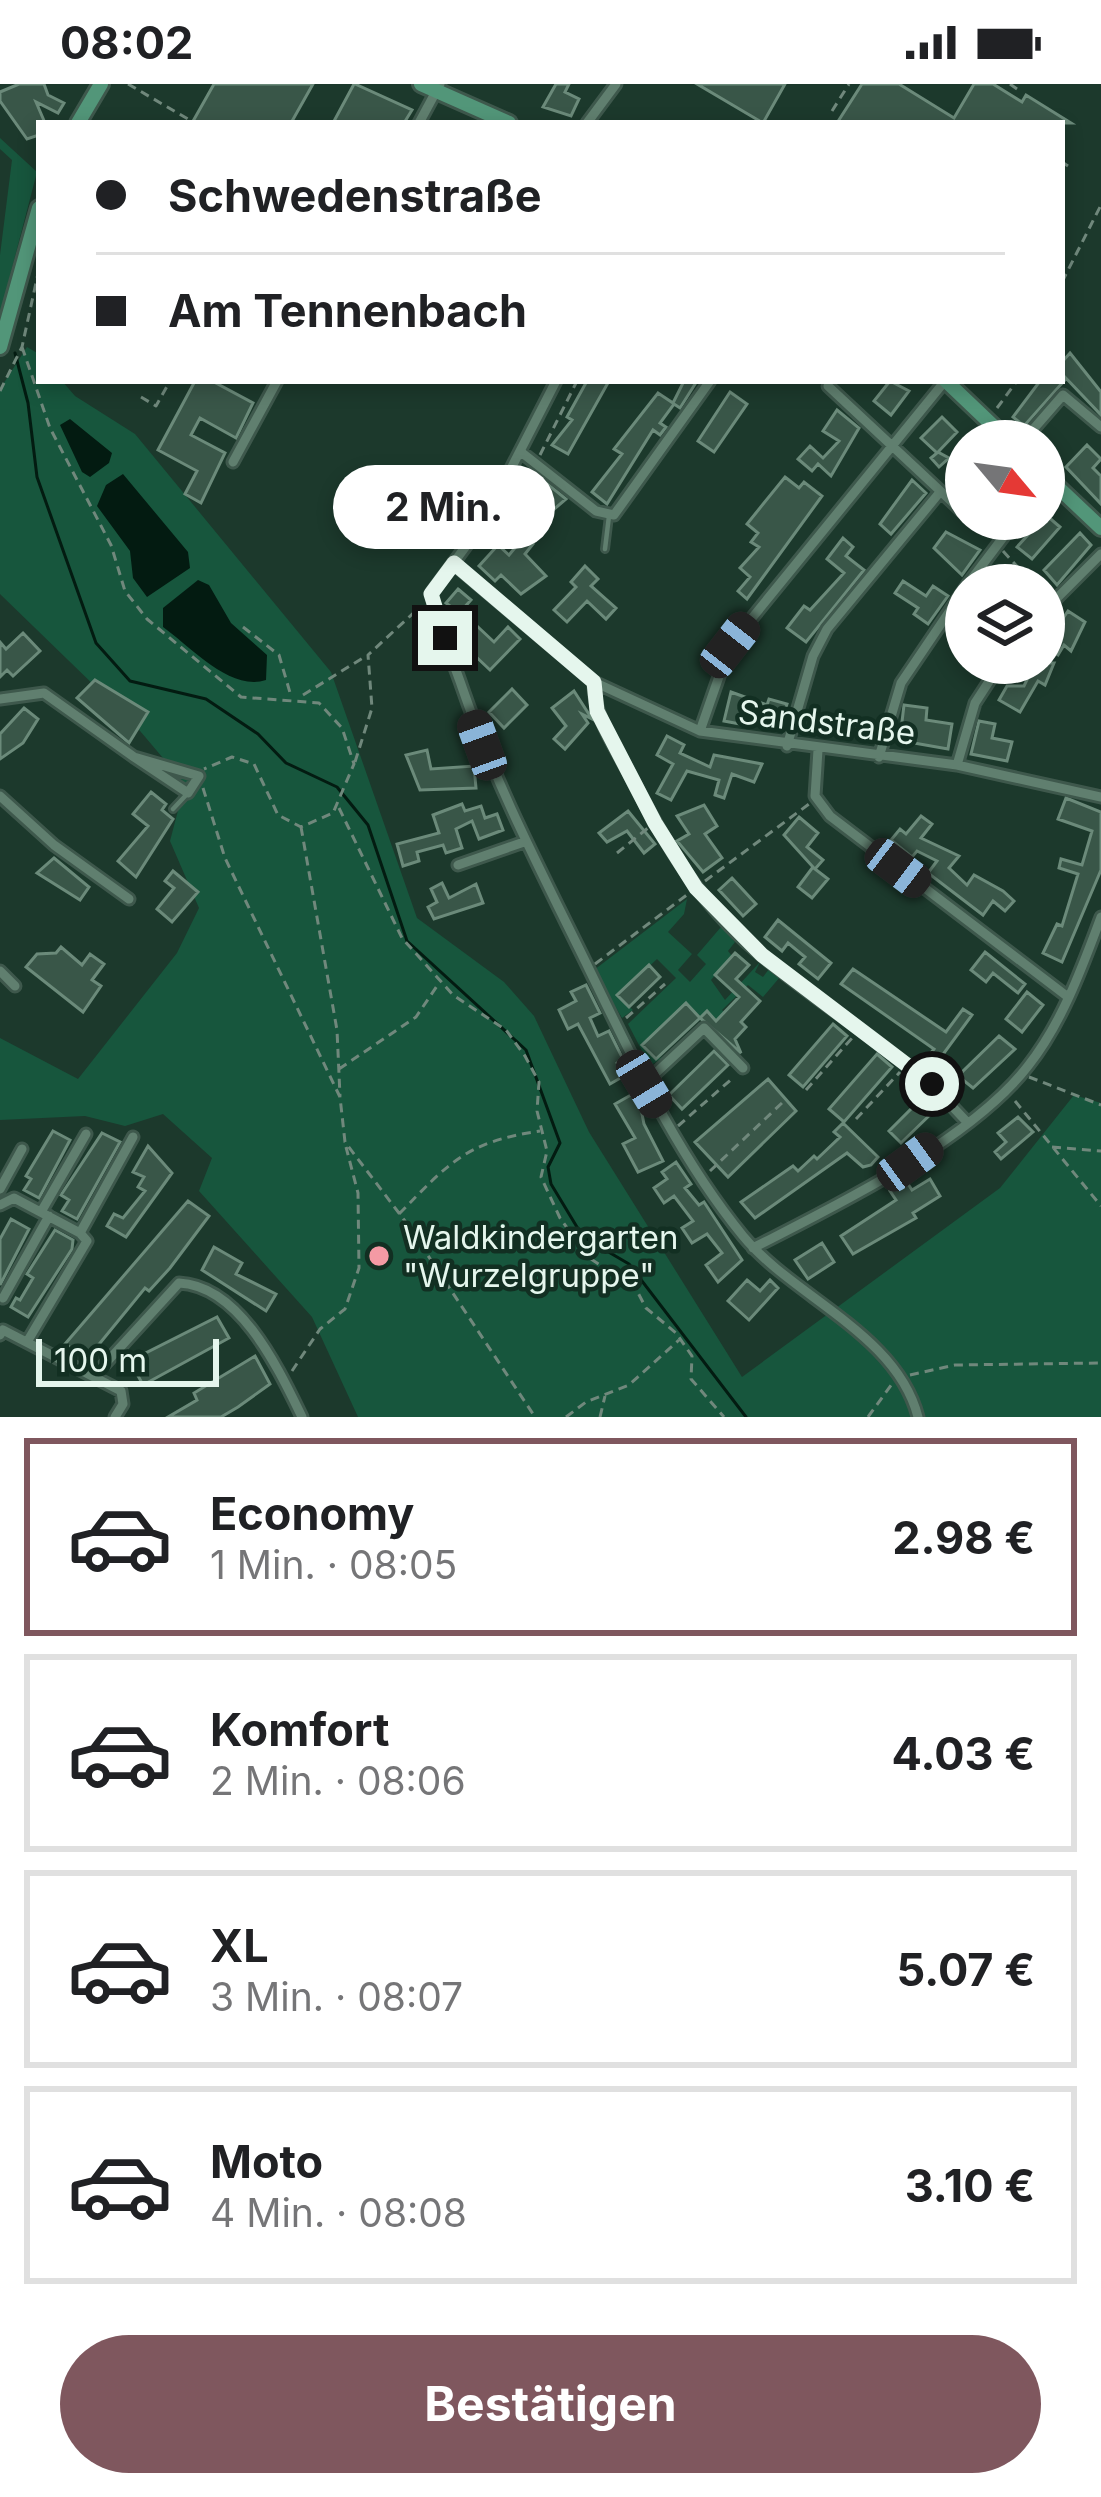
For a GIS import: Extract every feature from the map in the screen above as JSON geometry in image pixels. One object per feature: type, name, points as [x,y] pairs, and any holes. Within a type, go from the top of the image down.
[{"type":"street","points":[[80,120],[101,84]]},
{"type":"street","points":[[421,84],[438,87],[503,120]]},
{"type":"street","points":[[589,120],[616,84]]},
{"type":"street","points":[[421,120],[438,87]]},
{"type":"street","points":[[0,347],[36,219]]},
{"type":"street","points":[[233,462],[275,384]]},
{"type":"street","points":[[554,384],[483,523],[431,597],[490,765],[644,1084],[701,1180],[753,1248],[868,1343],[897,1378],[917,1417]]},
{"type":"street","points":[[520,452],[609,516],[619,511],[708,384]]},
{"type":"street","points":[[700,731],[730,645],[942,384]]},
{"type":"street","points":[[948,384],[989,419]]},
{"type":"street","points":[[828,386],[945,496]]},
{"type":"street","points":[[1042,420],[1064,395],[1101,427]]},
{"type":"street","points":[[787,746],[813,656],[827,628],[940,492]]},
{"type":"street","points":[[1065,498],[1101,528]]},
{"type":"street","points":[[1065,590],[1101,554]]},
{"type":"street","name":"Sandstraße","points":[[454,563],[594,682],[700,731],[957,765],[1101,796]]},
{"type":"street","points":[[879,757],[901,683],[945,618]]},
{"type":"street","points":[[594,682],[597,711],[655,823],[696,888],[744,940],[909,1062],[966,1121]]},
{"type":"street","points":[[957,765],[975,703],[987,684]]},
{"type":"street","points":[[0,699],[44,693],[134,757],[188,793],[199,776],[134,757]]},
{"type":"street","points":[[818,750],[814,796],[830,816],[1068,997]]},
{"type":"street","points":[[0,796],[54,845],[129,899]]},
{"type":"street","points":[[458,865],[524,842]]},
{"type":"street","points":[[753,1248],[881,1183],[1006,1090],[1023,1073],[1068,997],[1101,917]]},
{"type":"street","points":[[0,971],[15,986]]},
{"type":"street","points":[[644,1084],[704,1028],[743,1068]]},
{"type":"street","points":[[3,1298],[86,1134]]},
{"type":"street","points":[[80,1233],[133,1137]]},
{"type":"street","points":[[0,1189],[22,1149]]},
{"type":"street","points":[[1,1208],[14,1198],[87,1241],[27,1342]]},
{"type":"street","points":[[94,1376],[178,1283],[200,1284],[220,1297],[285,1382],[302,1417]]},
{"type":"street","points":[[2,1332],[121,1391],[124,1404],[116,1417]]},
{"type":"lane","points":[[605,549],[609,516]]},
{"type":"lane","points":[[173,809],[188,793]]},
{"type":"path","points":[[128,84],[190,120]]},
{"type":"path","points":[[1010,84],[1017,88]]},
{"type":"path","points":[[832,111],[846,85]]},
{"type":"path","points":[[1065,276],[1101,206]]},
{"type":"path","points":[[0,391],[22,346],[36,282]]},
{"type":"path","points":[[22,346],[50,428],[103,527],[135,605],[233,692],[261,701],[299,697],[319,703],[335,717],[354,764]]},
{"type":"path","points":[[141,397],[156,406],[168,384]]},
{"type":"path","points":[[989,419],[1015,384]]},
{"type":"path","points":[[299,697],[368,655],[431,597]]},
{"type":"path","points":[[243,627],[279,656],[292,697]]},
{"type":"path","points":[[340,1097],[225,858],[199,776],[218,759],[248,760],[265,778],[278,814],[301,827],[326,820],[348,786],[371,716],[368,655]]},
{"type":"path","points":[[338,806],[402,938],[440,981],[506,1030],[525,1056],[539,1082],[547,1151],[541,1177],[560,1218],[589,1257],[636,1289],[646,1308],[680,1338],[692,1356],[691,1379],[724,1417]]},
{"type":"path","points":[[617,853],[655,823]]},
{"type":"path","points":[[285,1382],[320,1329],[345,1309],[359,1268],[358,1193],[345,1142],[337,1030],[301,827]]},
{"type":"path","points":[[339,1069],[416,1017],[440,981]]},
{"type":"path","points":[[616,1026],[665,984]]},
{"type":"path","points":[[806,1090],[862,1027]]},
{"type":"path","points":[[856,1119],[909,1062]]},
{"type":"path","points":[[673,1131],[743,1068]]},
{"type":"path","points":[[1023,1073],[1101,1105]]},
{"type":"path","points":[[1006,1090],[1101,1206]]},
{"type":"path","points":[[701,1180],[783,1102]]},
{"type":"path","points":[[399,1214],[444,1168],[491,1138],[542,1131]]},
{"type":"path","points":[[345,1142],[535,1417]]},
{"type":"path","points":[[1050,1147],[1101,1150]]},
{"type":"path","points":[[567,1416],[629,1385],[680,1338]]},
{"type":"path","points":[[868,1417],[897,1378],[955,1365],[1101,1363]]},
{"type":"path","points":[[600,1417],[605,1395]]},
{"type":"path","points":[[567,1416],[581,1417]]},
{"type":"green space","points":[[0,138],[36,176],[0,314],[0,255],[12,160],[0,149]]},
{"type":"green space","points":[[27,347],[36,352],[36,384],[65,384],[75,396],[135,434],[331,672],[417,918],[504,982],[534,1016],[589,1132],[742,1377],[1000,1188],[1074,1095],[1101,1103],[1101,1417],[358,1417],[312,1317],[199,1191],[212,1158],[163,1114],[125,1126],[85,1116],[0,1120],[0,1038],[78,1079],[177,953],[199,908],[170,841],[185,784],[135,725],[0,594],[0,389]]},
{"type":"green space","points":[[687,899],[684,914],[668,932],[692,954],[678,970],[690,982],[706,964],[697,955],[721,927],[735,942],[728,951],[732,956],[711,980],[725,1000],[760,962],[755,972],[763,977],[769,969],[780,977],[763,997],[748,985],[722,1010],[733,1021],[728,1032],[707,1012],[700,1018],[685,1004],[642,1044],[655,1059],[663,1057],[650,1066],[628,1024],[676,978],[657,959],[618,996],[633,1010],[622,1018],[594,970]]},
{"type":"shaded area","points":[[70,419],[112,453],[109,463],[90,477],[82,472],[60,425]]},
{"type":"shaded area","points":[[123,474],[188,552],[190,568],[147,597],[133,578],[130,551],[97,506],[106,485]]},
{"type":"shaded area","points":[[198,580],[209,585],[231,623],[267,655],[266,680],[252,682],[225,674],[163,627],[163,608]]},
{"type":"building","points":[[19,84],[44,84],[48,95],[64,103],[58,113],[36,102],[44,120],[36,120],[36,136],[27,139],[0,101],[0,92]]},
{"type":"building","points":[[214,84],[313,84],[293,120],[194,120]]},
{"type":"building","points":[[354,84],[412,110],[406,120],[335,120]]},
{"type":"building","points":[[556,84],[569,84],[565,92],[579,99],[571,116],[543,107]]},
{"type":"building","points":[[697,84],[785,84],[765,120]]},
{"type":"building","points":[[862,84],[899,84],[954,118],[974,84],[993,84],[1022,102],[1026,95],[1071,123],[1065,120],[839,120]]},
{"type":"building","points":[[1070,353],[1101,392],[1101,415],[1065,377],[1065,359]]},
{"type":"building","points":[[193,384],[218,384],[253,403],[236,438],[200,418],[191,435],[225,453],[201,503],[185,494],[197,471],[158,450]]},
{"type":"building","points":[[585,384],[607,384],[568,454],[552,445],[572,420],[567,417]]},
{"type":"building","points":[[682,384],[695,384],[680,408],[674,404],[660,423],[666,427],[660,435],[653,430],[607,504],[592,492],[622,454],[614,449],[658,393],[673,403]]},
{"type":"building","points":[[888,384],[909,391],[891,415],[874,401]]},
{"type":"building","points":[[1038,384],[1061,384],[1029,420],[1013,417]]},
{"type":"building","points":[[730,392],[747,404],[714,452],[698,441]]},
{"type":"building","points":[[837,410],[859,428],[831,476],[818,464],[812,471],[798,459],[810,446],[823,458],[839,441],[823,431]]},
{"type":"building","points":[[942,417],[945,420],[945,445],[938,452],[945,462],[939,467],[931,458],[937,453],[921,438]]},
{"type":"building","points":[[1087,445],[1101,459],[1093,468],[1101,476],[1101,504],[1066,467]]},
{"type":"building","points":[[785,477],[799,488],[804,482],[822,496],[747,599],[738,591],[750,577],[740,568],[759,547],[751,542],[758,533],[747,524]]},
{"type":"building","points":[[912,480],[926,493],[891,534],[880,524]]},
{"type":"building","points":[[545,482],[566,499],[538,523],[522,508]]},
{"type":"building","points":[[945,533],[945,540],[961,540],[980,550],[970,564],[951,564],[934,548]]},
{"type":"building","points":[[1080,533],[1091,545],[1065,576],[1065,564],[1050,564]]},
{"type":"building","points":[[524,537],[533,544],[525,554],[546,576],[521,594],[501,575],[495,581],[479,566],[498,545],[509,555]]},
{"type":"building","points":[[843,538],[853,547],[846,556],[864,570],[806,642],[787,628],[804,606],[810,610],[844,573],[827,559]]},
{"type":"building","points":[[1023,540],[1049,540],[1032,559],[1017,547]]},
{"type":"building","points":[[585,566],[598,579],[591,586],[616,608],[606,619],[587,601],[567,622],[554,610],[576,587],[571,582]]},
{"type":"building","points":[[903,581],[926,596],[933,586],[945,594],[945,600],[928,624],[914,614],[918,608],[895,593]]},
{"type":"building","points":[[458,589],[471,600],[461,611],[494,642],[508,627],[520,639],[490,670],[452,634],[447,618],[454,609],[446,603]]},
{"type":"building","points":[[1068,611],[1085,622],[1071,651],[1065,646]]},
{"type":"building","points":[[23,633],[40,651],[13,676],[7,670],[0,677],[0,642],[6,649]]},
{"type":"building","points":[[95,680],[148,712],[129,743],[77,698]]},
{"type":"building","points":[[1036,684],[1020,712],[999,700],[1007,686]]},
{"type":"building","points":[[512,689],[527,705],[504,728],[489,712]]},
{"type":"building","points":[[574,691],[592,719],[582,714],[588,723],[565,749],[554,739],[566,726],[552,708]]},
{"type":"building","points":[[731,692],[767,705],[769,699],[787,704],[779,730],[761,724],[764,714],[743,708],[740,724],[724,721]]},
{"type":"building","points":[[904,705],[927,708],[926,720],[952,724],[948,749],[914,743],[915,732],[901,730]]},
{"type":"building","points":[[24,708],[38,719],[23,743],[0,759],[0,734]]},
{"type":"building","points":[[979,721],[995,724],[992,738],[1012,742],[1007,761],[971,754]]},
{"type":"building","points":[[667,736],[684,745],[680,753],[710,767],[714,755],[762,764],[754,782],[732,774],[724,798],[715,795],[719,780],[687,771],[671,800],[657,793],[673,764],[657,755]]},
{"type":"building","points":[[427,750],[431,769],[474,766],[476,788],[420,790],[406,755]]},
{"type":"building","points":[[151,792],[166,804],[162,810],[173,819],[136,877],[118,861],[148,826],[133,814]]},
{"type":"building","points":[[1066,798],[1101,812],[1101,870],[1062,962],[1043,953],[1057,924],[1062,926],[1078,874],[1059,868],[1061,859],[1082,865],[1092,831],[1058,819]]},
{"type":"building","points":[[462,804],[465,811],[481,806],[485,818],[497,814],[503,830],[479,839],[472,821],[456,829],[462,848],[446,853],[443,845],[417,852],[419,861],[403,866],[397,844],[439,833],[433,815]]},
{"type":"building","points":[[704,805],[717,826],[705,834],[722,858],[703,872],[677,841],[689,834],[677,816]]},
{"type":"building","points":[[628,811],[655,844],[644,853],[627,831],[607,842],[599,833]]},
{"type":"building","points":[[921,816],[932,824],[921,838],[959,856],[949,868],[967,885],[974,875],[1003,891],[1014,901],[1005,911],[993,901],[983,915],[928,873],[937,861],[917,851],[912,857],[891,840],[900,829],[906,834]]},
{"type":"building","points":[[799,817],[818,833],[807,847],[823,860],[815,869],[828,879],[812,898],[798,887],[813,867],[784,835]]},
{"type":"building","points":[[54,858],[89,887],[80,900],[37,873]]},
{"type":"building","points":[[173,871],[198,892],[172,922],[157,909],[174,888],[165,881]]},
{"type":"building","points":[[732,878],[756,904],[743,916],[719,890]]},
{"type":"building","points":[[442,883],[449,898],[476,884],[483,903],[434,919],[428,907],[437,902],[431,889]]},
{"type":"building","points":[[778,920],[831,963],[818,979],[799,964],[805,957],[788,943],[782,951],[765,937]]},
{"type":"building","points":[[61,947],[82,965],[90,954],[104,964],[92,980],[101,986],[83,1012],[26,967],[37,954],[56,953]]},
{"type":"building","points":[[985,952],[1025,984],[1018,993],[993,973],[986,982],[971,970]]},
{"type":"building","points":[[735,953],[749,965],[736,979],[760,1001],[741,1022],[746,1027],[735,1039],[741,1053],[700,1018],[707,1011],[716,1021],[739,997],[715,975]]},
{"type":"building","points":[[649,965],[660,977],[629,1007],[617,995]]},
{"type":"building","points":[[853,969],[946,1032],[963,1009],[972,1015],[936,1064],[927,1058],[934,1049],[841,984]]},
{"type":"building","points":[[586,985],[600,1013],[590,1018],[598,1036],[609,1031],[623,1059],[617,1063],[624,1076],[610,1084],[578,1024],[568,1029],[559,1010],[576,1001],[571,992]]},
{"type":"building","points":[[1027,992],[1043,1005],[1022,1032],[1006,1019]]},
{"type":"building","points":[[686,1003],[700,1018],[656,1059],[642,1045]]},
{"type":"building","points":[[833,1024],[847,1036],[803,1087],[789,1075]]},
{"type":"building","points":[[999,1036],[1015,1049],[973,1088],[958,1076]]},
{"type":"building","points":[[714,1051],[728,1065],[682,1109],[669,1095]]},
{"type":"building","points":[[877,1054],[892,1067],[844,1122],[829,1109]]},
{"type":"building","points":[[768,1079],[796,1111],[728,1177],[695,1142]]},
{"type":"building","points":[[638,1091],[649,1109],[642,1114],[644,1124],[663,1161],[638,1172],[623,1144],[635,1138],[615,1104]]},
{"type":"building","points":[[923,1097],[935,1110],[901,1143],[889,1131]]},
{"type":"building","points":[[1018,1117],[1033,1132],[1001,1159],[995,1152],[1006,1142],[998,1133]]},
{"type":"building","points":[[843,1123],[878,1157],[871,1165],[863,1167],[847,1153],[755,1218],[741,1202],[793,1166],[798,1171],[814,1156],[817,1159],[840,1137],[834,1132]]},
{"type":"building","points":[[53,1131],[70,1140],[39,1198],[24,1190],[31,1179],[26,1176]]},
{"type":"building","points":[[102,1133],[120,1142],[77,1219],[62,1211],[69,1200],[61,1195]]},
{"type":"building","points":[[148,1146],[172,1173],[126,1237],[107,1226],[114,1214],[123,1218],[145,1191],[138,1187],[144,1177],[133,1172]]},
{"type":"building","points":[[676,1162],[691,1184],[685,1188],[699,1205],[704,1202],[742,1260],[718,1282],[706,1265],[722,1253],[707,1234],[692,1243],[682,1228],[693,1221],[674,1196],[664,1203],[654,1188],[667,1179],[662,1172]]},
{"type":"building","points":[[930,1179],[940,1196],[913,1213],[916,1218],[853,1254],[841,1236],[896,1200],[890,1191],[906,1181],[912,1190]]},
{"type":"building","points":[[188,1201],[209,1216],[170,1268],[149,1291],[145,1288],[87,1359],[65,1344]]},
{"type":"building","points":[[11,1219],[29,1229],[0,1285],[0,1239]]},
{"type":"building","points":[[55,1230],[73,1240],[72,1249],[28,1317],[11,1307],[33,1278],[27,1274]]},
{"type":"building","points":[[822,1243],[834,1262],[808,1279],[795,1260]]},
{"type":"building","points":[[214,1247],[242,1263],[236,1274],[276,1294],[266,1311],[202,1270]]},
{"type":"building","points":[[747,1280],[760,1291],[770,1280],[778,1288],[749,1320],[728,1301]]},
{"type":"building","points":[[217,1317],[229,1338],[143,1385],[130,1361]]},
{"type":"building","points":[[255,1356],[270,1384],[238,1407],[221,1417],[168,1417],[197,1400],[194,1393]]},
{"type":"waterway","points":[[15,353],[28,403],[37,477],[96,643],[130,681],[206,699],[258,734],[286,763],[337,787],[368,825],[407,941],[526,1050],[560,1143],[548,1167],[551,1184],[583,1237],[629,1264],[746,1417]]},
{"type":"place","name":"Waldkindergarten \"Wurzelgruppe\"","points":[[379,1256]]},
{"type":"route","points":[[445,638],[431,594],[454,563],[594,682],[597,711],[655,823],[696,888],[722,918],[762,955],[909,1062],[932,1084]]}]
